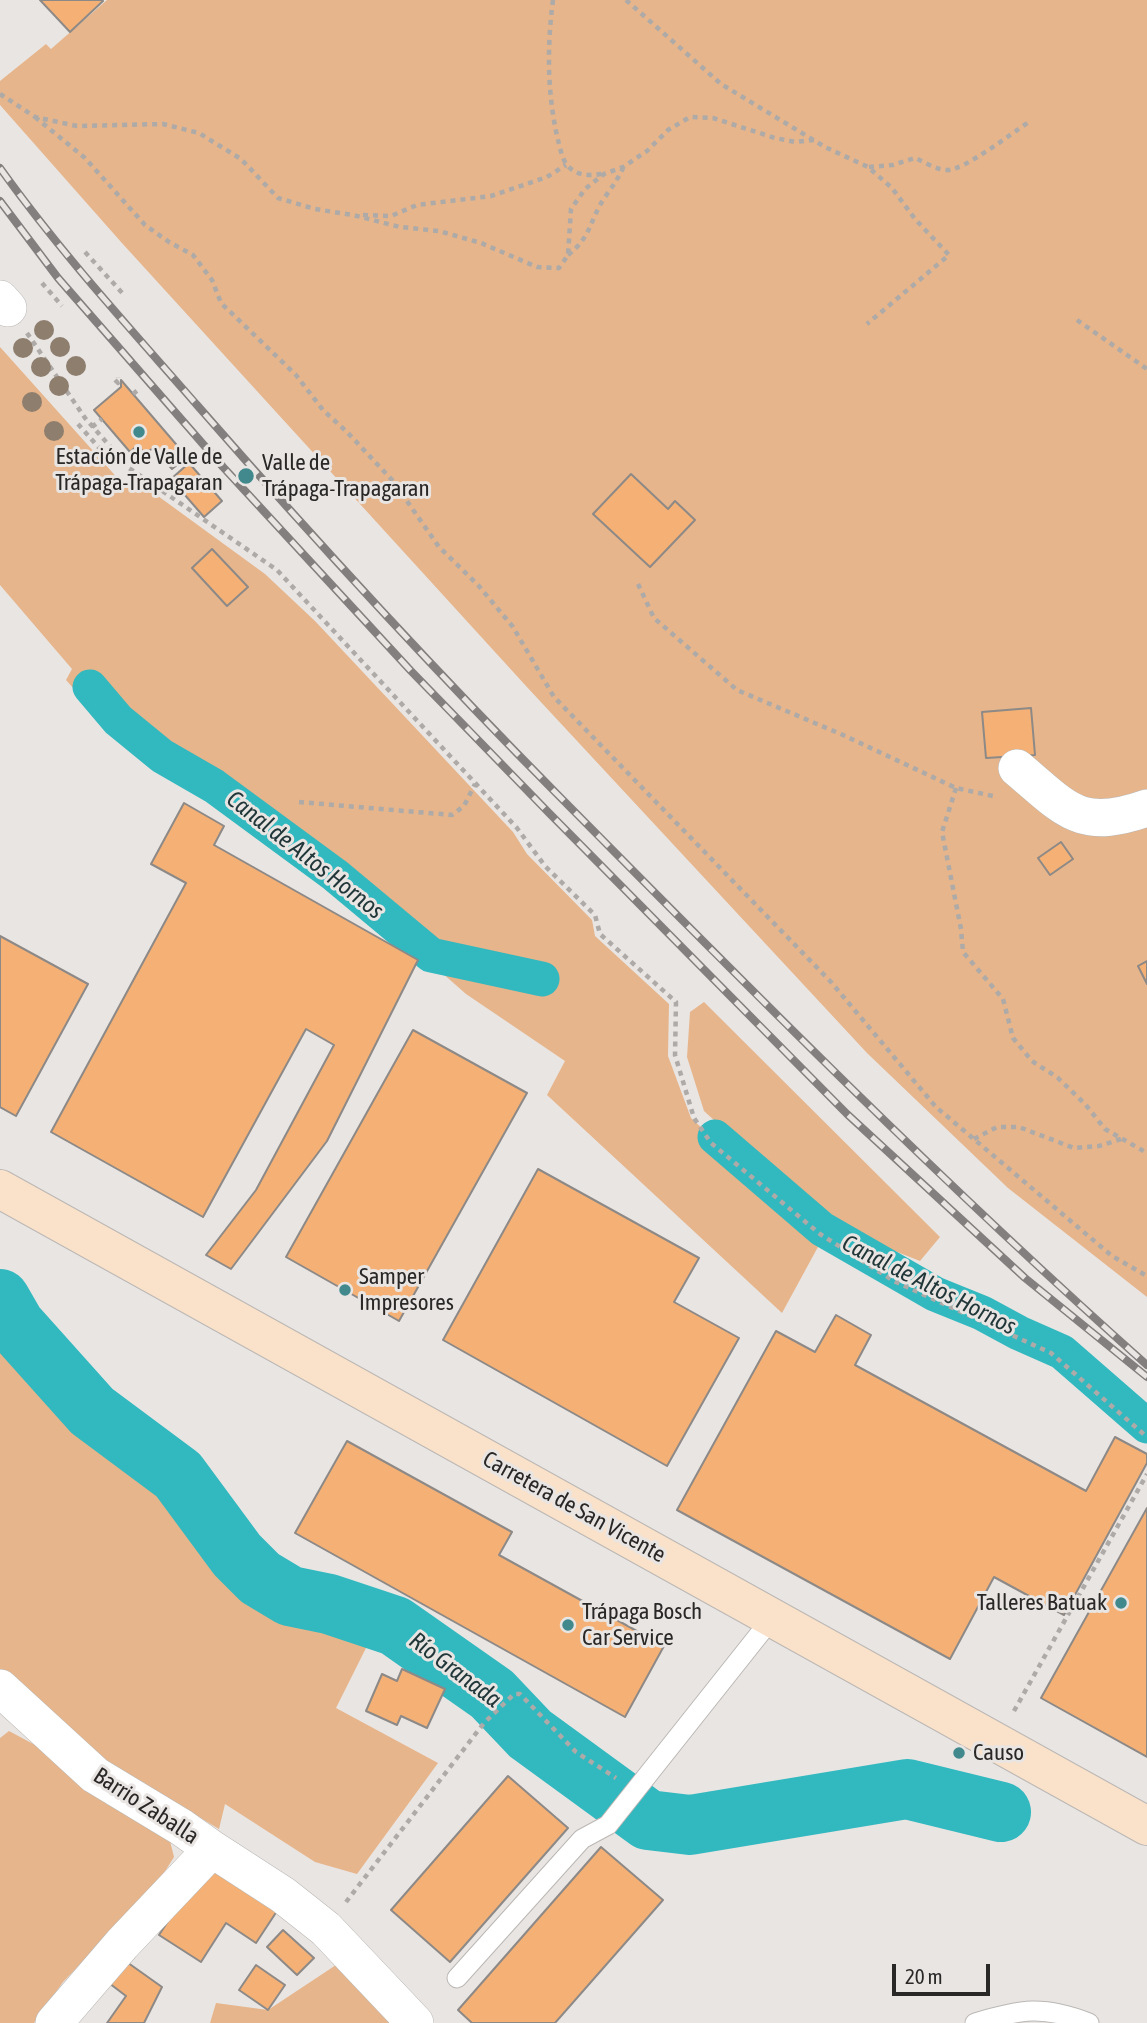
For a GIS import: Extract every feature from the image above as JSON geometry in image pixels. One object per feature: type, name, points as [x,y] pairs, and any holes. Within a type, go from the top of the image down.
[{"type":"street","points":[[1011,783],[1066,810],[1092,818],[1121,817],[1147,808]]},
{"type":"street","name":"Carretera de San Vicente","points":[[0,1189],[1147,1826]]},
{"type":"street","name":"Barrio Zaballa","points":[[0,1688],[95,1775],[212,1849],[122,1944],[54,2023]]},
{"type":"street","points":[[212,1849],[283,1895],[326,1929],[415,2023]]},
{"type":"lane","points":[[457,1978],[582,1839],[608,1825],[773,1618]]},
{"type":"lane","points":[[975,2023],[1013,2011],[1048,2010],[1089,2023]]},
{"type":"path","points":[[553,0],[549,62],[552,113],[566,164],[588,176],[623,167],[648,151],[668,130],[690,117],[713,118],[785,140],[814,141]]},
{"type":"path","points":[[626,0],[721,84],[814,141],[868,167],[892,188],[915,219],[949,255],[867,324]]},
{"type":"path","points":[[0,94],[35,117],[85,158],[145,225],[193,255],[212,280],[221,303],[296,375],[323,410],[393,481],[439,547],[478,585],[513,627],[554,697],[831,982],[936,1107],[1112,1256],[1147,1276]]},
{"type":"path","points":[[35,117],[77,126],[163,124],[199,133],[241,159],[278,198],[400,228],[439,231],[481,243],[537,267],[559,268],[568,255],[584,242],[623,167]]},
{"type":"path","points":[[868,167],[892,165],[915,158],[938,169],[950,171],[963,166],[1028,122]]},
{"type":"path","points":[[353,215],[391,216],[416,205],[491,196],[547,177],[566,164]]},
{"type":"path","points":[[568,255],[571,209],[585,189],[604,174]]},
{"type":"path","points":[[85,252],[125,296]]},
{"type":"path","points":[[42,283],[62,306]]},
{"type":"path","points":[[4,304],[92,427],[129,468],[277,570],[517,828],[545,866],[595,915],[600,934],[676,1002],[675,1055],[694,1118],[711,1143],[820,1234],[894,1281],[1051,1353],[1147,1437]]},
{"type":"path","points":[[1077,320],[1147,369]]},
{"type":"path","points":[[92,427],[102,419]]},
{"type":"path","points":[[78,424],[109,459],[116,453]]},
{"type":"path","points":[[638,584],[654,618],[737,690],[843,734],[956,788],[1011,783]]},
{"type":"path","points":[[299,802],[452,815],[464,806],[475,784]]},
{"type":"path","points":[[956,788],[942,832],[963,952],[1003,999],[1013,1038],[1032,1061],[1058,1078],[1085,1104],[1105,1129],[1147,1153]]},
{"type":"path","points":[[974,1139],[997,1126],[1019,1127],[1074,1148],[1099,1146],[1122,1139]]},
{"type":"path","points":[[997,1742],[1147,1474]]},
{"type":"path","points":[[326,1929],[484,1723],[514,1694],[520,1694],[576,1752],[637,1791]]},
{"type":"shaded area","points":[[107,0],[1147,0],[1147,961],[1138,966],[1147,984],[1147,1297],[1008,1188],[867,1053],[526,686],[121,242],[0,105],[0,81],[46,44],[51,49]],"holes":[[[631,474],[668,509],[676,501],[694,520],[650,567],[594,514]],[[1031,708],[1035,755],[986,758],[982,712]]]},
{"type":"shaded area","points":[[0,347],[121,482],[147,488],[265,574],[315,621],[513,832],[527,854],[592,920],[595,936],[669,1004],[668,1056],[691,1118],[793,1213],[825,1234],[782,1313],[547,1095],[565,1061],[466,994],[382,920],[283,841],[239,811],[174,776],[139,750],[100,718],[66,680],[72,669],[0,585]]},
{"type":"shaded area","points":[[704,1002],[940,1237],[920,1261],[877,1244],[799,1198],[704,1111],[687,1057],[690,1012]]},
{"type":"shaded area","points":[[5,1347],[96,1437],[157,1486],[198,1546],[263,1607],[371,1638],[336,1708],[438,1763],[357,1874],[315,1862],[225,1804],[219,1829],[130,1776],[97,1760],[0,1672],[0,1352]]},
{"type":"shaded area","points":[[9,1731],[50,1753],[108,1805],[116,1801],[169,1837],[174,1857],[157,1884],[63,1982],[34,2023],[0,2023],[0,1738]]},
{"type":"shaded area","points":[[336,1965],[397,2023],[210,2023],[216,2003],[268,2010]]},
{"type":"building","points":[[40,0],[102,0],[103,1],[70,32]]},
{"type":"building","name":"Estación de Valle de Trápaga-Trapagaran","points":[[121,380],[187,457],[172,469],[153,448],[145,454],[138,445],[130,452],[94,410],[121,387]]},
{"type":"building","points":[[189,463],[222,501],[204,517],[171,479]]},
{"type":"building","points":[[631,474],[668,509],[675,501],[695,520],[650,567],[593,514]]},
{"type":"building","points":[[212,549],[248,587],[227,606],[192,568]]},
{"type":"building","points":[[1031,708],[1035,755],[986,758],[982,712]]},
{"type":"building","points":[[184,803],[224,826],[214,845],[418,960],[327,1141],[231,1269],[206,1255],[256,1190],[334,1045],[306,1029],[203,1217],[51,1132],[186,883],[151,864]]},
{"type":"building","points":[[1061,842],[1073,859],[1050,875],[1038,858]]},
{"type":"building","points":[[0,936],[88,984],[16,1116],[0,1107]]},
{"type":"building","points":[[1147,961],[1147,984],[1138,966]]},
{"type":"building","points":[[413,1030],[527,1093],[399,1321],[286,1257]]},
{"type":"building","points":[[538,1169],[699,1258],[674,1302],[739,1338],[667,1466],[443,1340]]},
{"type":"building","points":[[836,1315],[871,1335],[855,1365],[1086,1491],[1115,1437],[1147,1454],[1147,1463],[1064,1615],[994,1577],[950,1659],[677,1510],[776,1331],[815,1352]]},
{"type":"building","points":[[347,1441],[512,1532],[499,1555],[664,1646],[625,1717],[295,1533]]},
{"type":"building","name":"Talleres Batuak","points":[[1147,1508],[1147,1757],[1041,1698]]},
{"type":"building","points":[[402,1669],[445,1689],[427,1728],[401,1716],[397,1725],[366,1711],[382,1674],[397,1681]]},
{"type":"building","points":[[508,1776],[568,1828],[450,1962],[391,1910]]},
{"type":"building","points":[[601,1847],[663,1900],[555,2023],[472,2023],[458,2010]]},
{"type":"building","points":[[214,1861],[281,1905],[256,1943],[226,1923],[201,1962],[159,1935],[185,1895]]},
{"type":"building","points":[[283,1930],[314,1958],[297,1975],[267,1947]]},
{"type":"building","points":[[124,1960],[162,1987],[144,2023],[107,2023],[126,1996],[105,1980]]},
{"type":"building","points":[[256,1965],[285,1985],[268,2010],[239,1990]]},
{"type":"waterway","name":"Canal de Altos Hornos","points":[[90,687],[118,720],[162,756],[214,786],[335,875],[431,955],[542,979]]},
{"type":"waterway","name":"Canal de Altos Hornos","points":[[715,1137],[822,1229],[935,1294],[982,1313],[1062,1352],[1147,1426]]},
{"type":"waterway","name":"Río Granada","points":[[0,1299],[15,1325],[92,1411],[178,1475],[237,1555],[260,1578],[290,1596],[329,1604],[395,1626],[492,1694],[530,1734],[648,1820],[690,1825],[907,1789],[1001,1812]]},
{"type":"railway","points":[[0,168],[71,259],[146,347],[330,554],[467,701],[849,1086],[996,1227],[1147,1365]]},
{"type":"railway","points":[[0,201],[58,278],[223,467],[411,671],[550,814],[847,1114],[1025,1278],[1147,1377]]},
{"type":"place","name":"Estación de Valle de Trápaga-Trapagaran","points":[[139,432]]},
{"type":"place","name":"Valle de Trápaga-Trapagaran","points":[[246,476]]},
{"type":"place","name":"Samper Impresores","points":[[345,1290]]},
{"type":"place","name":"Talleres Batuak","points":[[1121,1603]]},
{"type":"place","name":"Trápaga Bosch Car Service","points":[[568,1625]]},
{"type":"place","name":"Causo","points":[[959,1753]]}]
